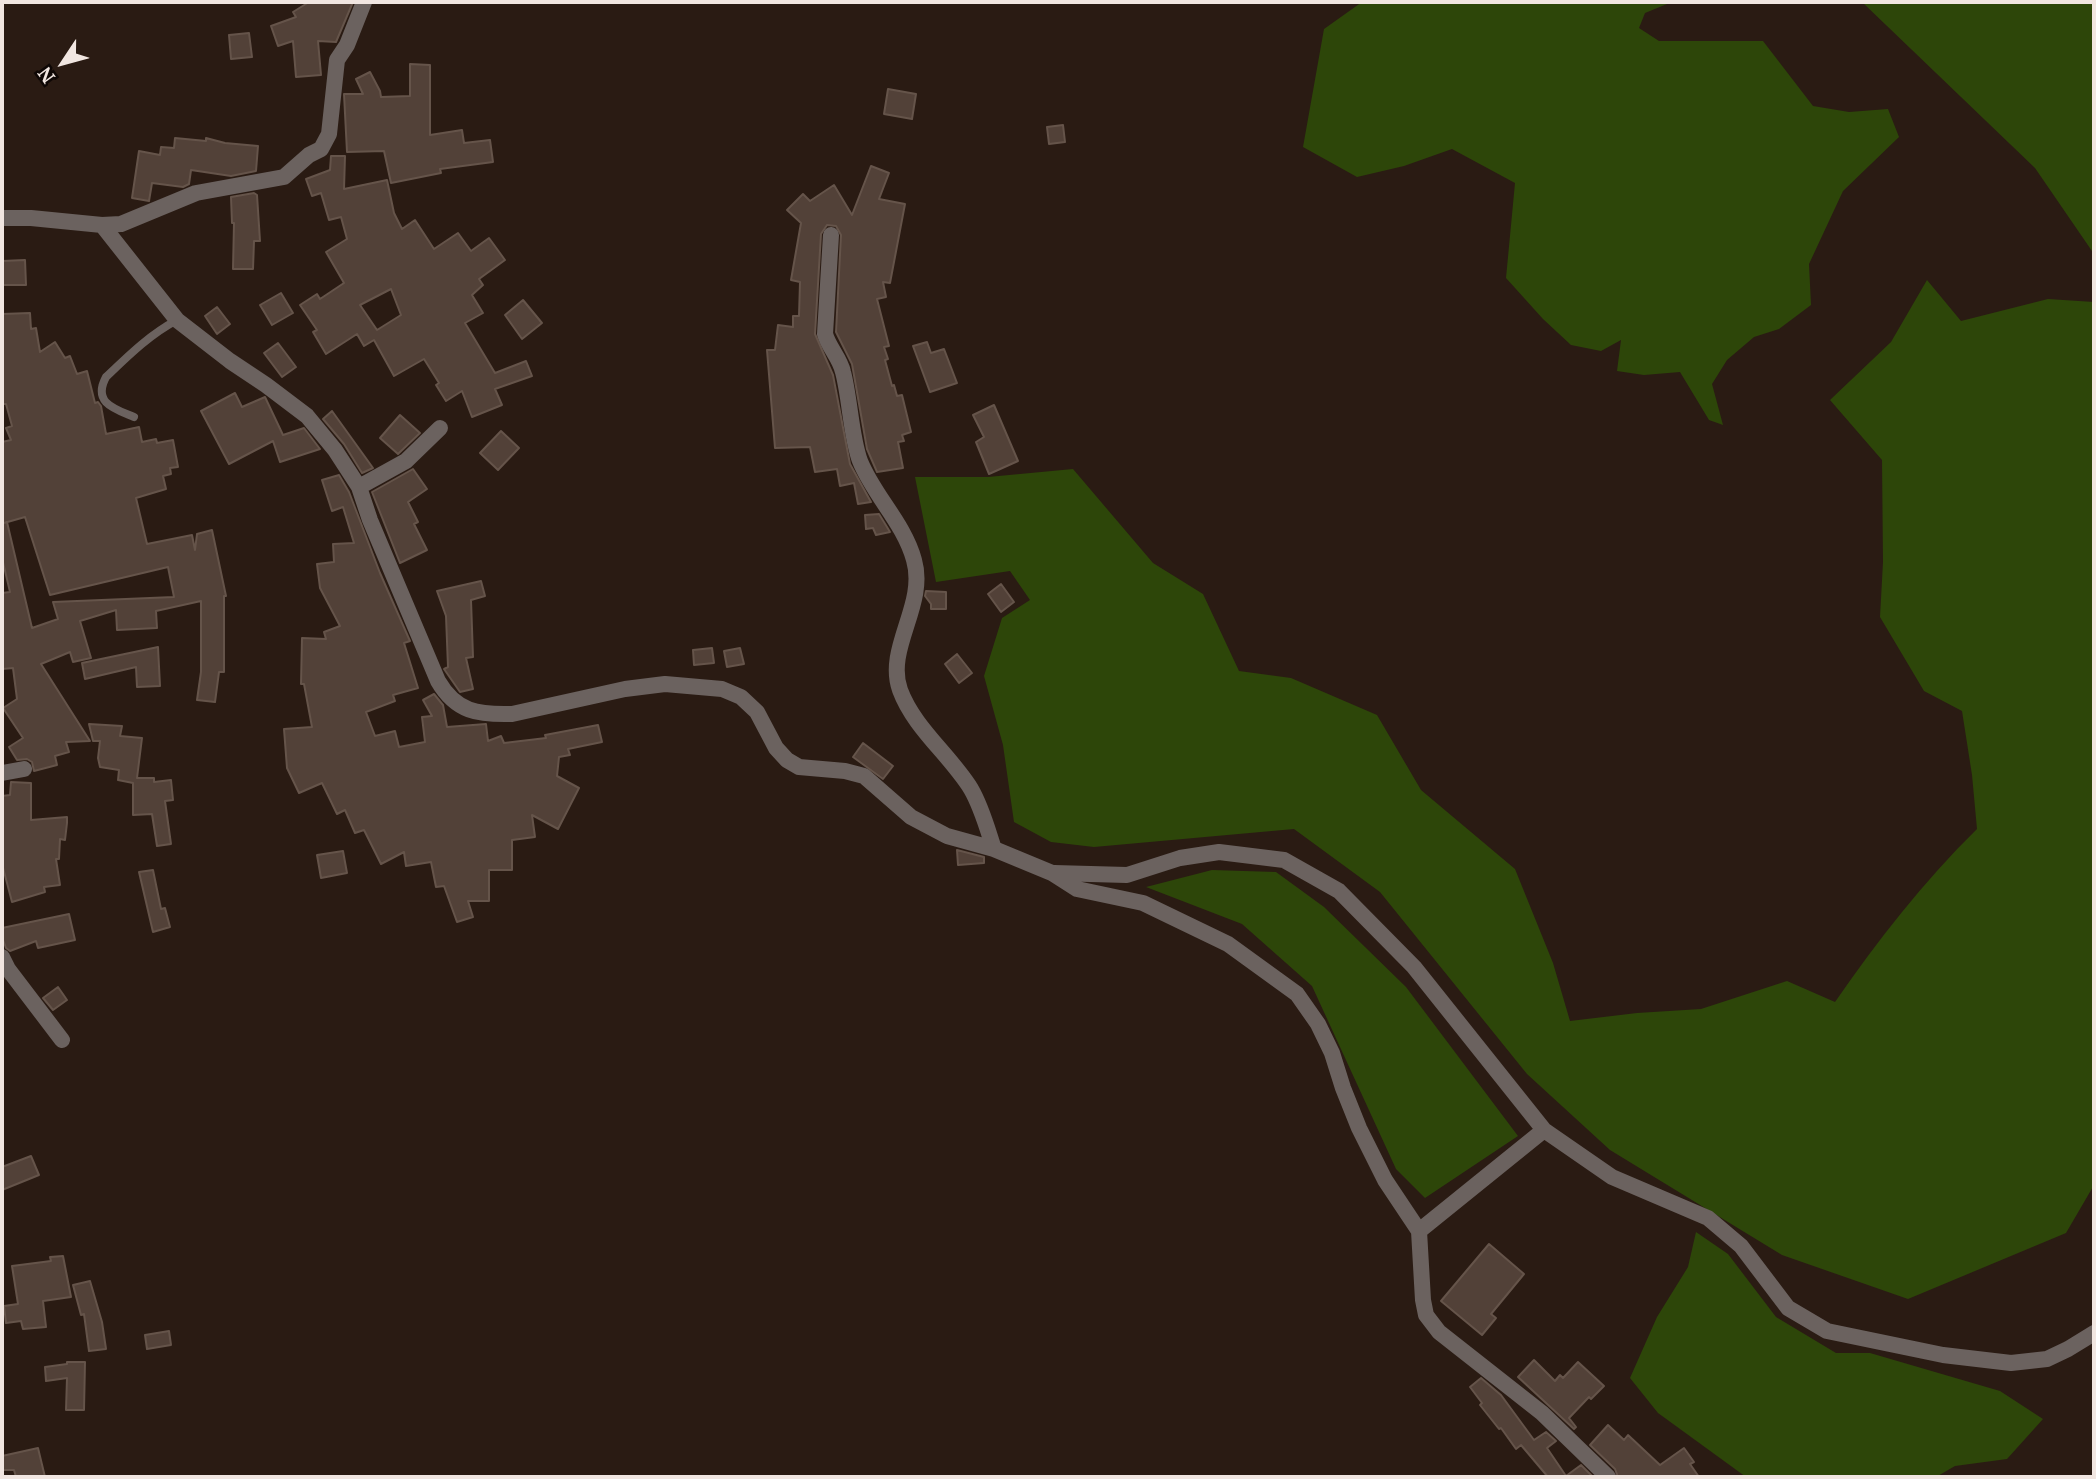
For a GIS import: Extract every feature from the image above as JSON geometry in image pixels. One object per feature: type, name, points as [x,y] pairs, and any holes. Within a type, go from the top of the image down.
[{"type":"street","points":[[2,218],[121,224],[196,193],[284,177],[309,155],[321,149],[330,134],[337,60],[347,45],[364,2]]},
{"type":"street","points":[[102,225],[177,320],[307,416],[335,450],[359,487],[370,520],[439,681],[446,694],[466,710],[493,715],[512,714],[625,689],[665,684],[722,689],[741,697],[757,712],[776,748],[787,760],[799,767],[845,771],[864,776],[912,817],[947,836],[994,849],[1052,873],[1077,889],[1143,903],[1228,944],[1297,994],[1318,1024],[1332,1053],[1359,1128],[1380,1170],[1419,1231],[1426,1315],[1439,1332],[1542,1413],[1608,1477]]},
{"type":"street","points":[[831,235],[825,334],[843,372],[860,461],[905,536],[917,577],[917,592],[901,646],[896,677],[900,691],[916,718],[970,788],[982,809],[994,849]]},
{"type":"street","points":[[359,487],[406,461],[440,428]]},
{"type":"street","points":[[2,773],[24,769]]},
{"type":"street","points":[[1052,873],[1127,875],[1180,858],[1219,852],[1284,860],[1339,891],[1415,967],[1544,1130],[1612,1177],[1708,1218],[1741,1246],[1788,1308],[1827,1331],[1943,1355],[2011,1363],[2047,1359],[2094,1333]]},
{"type":"street","points":[[2,957],[61,1040]]},
{"type":"street","points":[[1419,1231],[1544,1130]]},
{"type":"lane","points":[[134,417],[107,405],[103,398],[103,383],[106,377],[156,331],[177,320]]},
{"type":"green space","points":[[1362,2],[1672,2],[1645,13],[1639,28],[1659,41],[1763,41],[1813,106],[1849,112],[1888,109],[1899,137],[1843,191],[1809,264],[1811,305],[1779,329],[1754,337],[1727,360],[1712,384],[1723,425],[1709,420],[1680,372],[1644,375],[1617,371],[1621,340],[1601,351],[1571,345],[1506,278],[1515,183],[1452,149],[1404,166],[1357,177],[1303,147],[1324,29]]},
{"type":"green space","points":[[1862,2],[2094,2],[2094,254],[2035,168]]},
{"type":"green space","points":[[1927,280],[1961,321],[2048,299],[2094,302],[2094,1185],[2066,1233],[1908,1299],[1782,1255],[1610,1150],[1527,1074],[1380,892],[1294,829],[1094,847],[1051,842],[1014,822],[1003,745],[984,676],[1002,618],[1030,600],[1010,571],[936,582],[915,477],[988,477],[1073,469],[1153,563],[1203,594],[1239,671],[1291,678],[1377,715],[1421,790],[1515,869],[1553,963],[1570,1021],[1701,1009],[1787,981],[1835,1002],[1902,912],[1977,829],[1962,711],[1924,691],[1880,617],[1883,562],[1882,460],[1830,400],[1891,342]]},
{"type":"green space","points":[[1212,870],[1276,872],[1324,907],[1406,987],[1518,1136],[1425,1198],[1396,1169],[1312,986],[1242,924],[1146,887]]},
{"type":"green space","points":[[1696,1232],[1728,1254],[1776,1317],[1836,1353],[1870,1353],[2000,1391],[2043,1419],[2007,1459],[1955,1466],[1936,1477],[1746,1477],[1658,1413],[1630,1378],[1657,1317],[1688,1267]]},
{"type":"building","points":[[309,2],[353,2],[336,42],[318,41],[321,75],[296,77],[293,41],[278,46],[271,26],[296,17],[293,12]]},
{"type":"building","points":[[249,33],[252,57],[231,59],[229,35]]},
{"type":"building","points":[[410,64],[430,65],[430,135],[462,130],[464,143],[490,140],[493,162],[440,169],[441,173],[391,183],[384,151],[347,152],[344,94],[363,94],[356,79],[370,72],[381,97],[410,96]]},
{"type":"building","points":[[888,89],[916,94],[912,119],[884,114]]},
{"type":"building","points":[[1063,125],[1065,142],[1049,144],[1047,127]]},
{"type":"building","points":[[175,138],[206,141],[206,138],[258,146],[256,171],[231,176],[191,170],[189,184],[183,187],[152,183],[149,201],[132,198],[139,151],[160,155],[161,147],[174,148]]},
{"type":"building","points":[[331,156],[345,156],[344,189],[387,180],[394,213],[402,229],[415,220],[434,249],[458,233],[471,251],[489,238],[505,260],[479,279],[483,285],[472,295],[483,313],[465,323],[495,373],[526,361],[532,376],[495,389],[502,405],[472,417],[462,391],[446,401],[436,385],[439,383],[424,359],[394,376],[374,340],[364,346],[357,334],[326,354],[313,332],[317,330],[300,305],[317,294],[320,299],[344,283],[326,252],[347,239],[341,217],[329,220],[321,193],[312,196],[306,179],[330,170]],"holes":[[[391,289],[401,315],[377,330],[360,305]]]},
{"type":"building","points":[[871,166],[889,173],[879,199],[905,204],[890,283],[883,282],[886,297],[877,299],[889,346],[884,347],[888,359],[885,360],[892,386],[894,385],[897,396],[902,395],[911,432],[902,435],[904,441],[898,442],[903,468],[877,472],[867,449],[852,364],[836,332],[841,235],[836,226],[827,225],[821,234],[815,334],[833,375],[850,464],[871,502],[858,504],[854,483],[840,486],[837,469],[815,472],[810,447],[775,448],[767,350],[775,350],[778,325],[793,327],[793,316],[799,316],[800,282],[791,280],[801,223],[787,210],[803,194],[810,201],[834,185],[852,215]]},
{"type":"building","points":[[254,193],[257,195],[260,241],[254,241],[253,269],[233,269],[234,223],[231,197]]},
{"type":"building","points":[[25,260],[26,285],[2,285],[2,261]]},
{"type":"building","points":[[281,293],[293,313],[272,325],[260,305]]},
{"type":"building","points":[[523,300],[542,323],[522,339],[505,315]]},
{"type":"building","points":[[217,307],[230,324],[217,334],[205,316]]},
{"type":"building","points":[[30,313],[31,329],[36,328],[40,352],[55,342],[65,358],[70,356],[77,374],[87,371],[95,403],[98,402],[101,406],[106,434],[139,427],[142,442],[173,440],[178,467],[170,468],[171,474],[163,476],[166,489],[136,498],[147,544],[192,535],[195,550],[197,534],[212,530],[226,596],[224,672],[219,672],[215,702],[197,700],[201,672],[201,601],[156,611],[157,628],[117,630],[116,610],[80,621],[91,658],[73,662],[70,652],[41,664],[90,741],[66,742],[69,752],[55,756],[57,765],[34,771],[32,762],[27,759],[17,760],[9,747],[23,738],[3,708],[17,699],[13,668],[2,669],[2,593],[10,592],[2,558],[2,442],[11,440],[6,428],[12,426],[6,404],[2,404],[2,314]],"holes":[[[25,517],[50,595],[168,567],[174,597],[53,602],[58,619],[32,628],[7,522]]]},
{"type":"building","points":[[927,342],[931,353],[944,349],[957,383],[930,392],[913,346]]},
{"type":"building","points":[[278,343],[296,367],[282,377],[264,353]]},
{"type":"building","points":[[235,393],[242,407],[265,397],[283,435],[304,428],[320,449],[280,462],[273,441],[229,464],[201,411]]},
{"type":"building","points":[[994,405],[1018,461],[989,474],[976,442],[984,437],[973,415]]},
{"type":"building","points":[[332,411],[373,468],[362,473],[344,444],[323,419]]},
{"type":"building","points":[[400,415],[420,433],[398,454],[380,438]]},
{"type":"building","points":[[501,431],[519,448],[498,470],[480,453]]},
{"type":"building","points":[[413,469],[427,489],[408,502],[418,522],[414,524],[427,550],[400,563],[372,492]]},
{"type":"building","points":[[339,475],[349,492],[410,641],[404,643],[418,688],[393,695],[395,701],[366,712],[375,736],[395,731],[399,747],[425,742],[422,717],[432,716],[423,700],[434,694],[443,705],[447,727],[486,724],[488,741],[501,736],[504,743],[546,738],[545,735],[598,725],[602,742],[568,749],[570,755],[559,757],[557,776],[579,788],[558,829],[532,815],[535,837],[512,840],[512,870],[489,870],[489,901],[468,901],[473,917],[457,922],[444,886],[436,887],[431,862],[406,866],[404,852],[381,864],[364,830],[355,833],[345,810],[337,814],[322,783],[299,793],[287,768],[284,729],[312,727],[304,684],[301,684],[302,638],[326,639],[324,632],[340,626],[320,588],[317,564],[334,562],[333,544],[354,543],[343,507],[332,511],[322,480]]},
{"type":"building","points":[[879,514],[890,532],[876,535],[873,528],[866,529],[865,515]]},
{"type":"building","points":[[481,581],[485,596],[471,600],[473,657],[466,658],[473,689],[460,692],[444,669],[448,667],[446,616],[437,591]]},
{"type":"building","points":[[1001,584],[1014,602],[1001,612],[988,594]]},
{"type":"building","points":[[926,591],[946,592],[946,609],[931,609],[925,596]]},
{"type":"building","points":[[158,647],[160,686],[137,687],[136,667],[85,679],[82,663]]},
{"type":"building","points":[[712,648],[714,663],[694,665],[693,650]]},
{"type":"building","points":[[740,648],[744,664],[727,667],[724,651]]},
{"type":"building","points":[[957,654],[972,673],[959,683],[945,664]]},
{"type":"building","points":[[89,724],[122,726],[120,736],[142,738],[137,778],[154,778],[154,782],[171,780],[173,800],[165,801],[171,844],[157,846],[152,814],[133,815],[133,783],[118,780],[119,770],[100,767],[100,741],[93,741]]},
{"type":"building","points":[[863,743],[893,766],[883,779],[853,757]]},
{"type":"building","points":[[11,782],[31,783],[31,820],[67,817],[65,840],[60,839],[59,859],[56,859],[60,885],[44,887],[45,892],[12,902],[2,864],[2,796],[10,795]]},
{"type":"building","points":[[957,850],[984,857],[984,863],[958,865]]},
{"type":"building","points":[[343,851],[347,873],[321,878],[317,855]]},
{"type":"building","points":[[153,870],[161,909],[165,908],[170,927],[153,932],[139,872]]},
{"type":"building","points":[[69,914],[75,940],[38,948],[36,941],[10,951],[6,948],[2,928]]},
{"type":"building","points":[[58,987],[67,1000],[53,1010],[43,998]]},
{"type":"building","points":[[31,1156],[39,1175],[2,1190],[2,1167]]},
{"type":"building","points":[[1489,1244],[1524,1274],[1491,1314],[1496,1318],[1482,1335],[1441,1301]]},
{"type":"building","points":[[63,1256],[71,1297],[43,1301],[46,1327],[23,1329],[21,1321],[6,1323],[4,1306],[18,1304],[12,1266],[51,1261],[50,1257]]},
{"type":"building","points":[[90,1281],[102,1322],[106,1349],[89,1351],[84,1314],[81,1315],[73,1285]]},
{"type":"building","points":[[169,1331],[171,1345],[147,1349],[145,1335]]},
{"type":"building","points":[[1534,1360],[1555,1381],[1560,1375],[1563,1378],[1578,1362],[1604,1386],[1569,1418],[1576,1427],[1574,1429],[1518,1377]]},
{"type":"building","points":[[67,1362],[85,1362],[84,1410],[66,1410],[67,1378],[46,1381],[45,1367]]},
{"type":"building","points":[[1481,1378],[1501,1395],[1534,1440],[1546,1432],[1556,1441],[1547,1448],[1566,1476],[1581,1465],[1593,1477],[1548,1477],[1521,1445],[1516,1449],[1480,1405],[1482,1403],[1470,1387]]},
{"type":"building","points":[[1608,1425],[1624,1440],[1628,1435],[1660,1465],[1684,1448],[1694,1462],[1690,1464],[1699,1477],[1618,1477],[1615,1469],[1590,1445]]},
{"type":"building","points":[[38,1448],[45,1477],[16,1477],[14,1470],[2,1470],[2,1456]]}]
